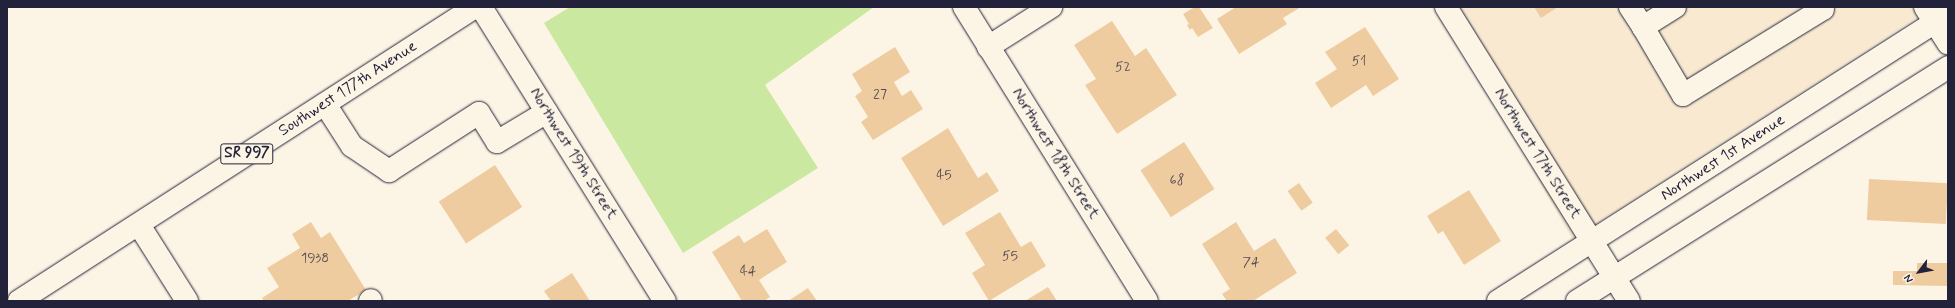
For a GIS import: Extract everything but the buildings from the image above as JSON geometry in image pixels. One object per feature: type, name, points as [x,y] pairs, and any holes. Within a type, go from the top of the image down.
[{"type":"main road","name":"Southwest 177th Avenue","points":[[19,301],[475,7]]},
{"type":"main road","name":"Northwest 19th Street","points":[[481,7],[665,301]]},
{"type":"main road","name":"Northwest 18th Street","points":[[964,7],[1147,301]]},
{"type":"main road","points":[[988,47],[1051,7]]},
{"type":"main road","name":"Northwest 17th Street","points":[[1446,7],[1629,301]]},
{"type":"main road","points":[[1630,7],[1683,95],[1823,9],[1822,7]]},
{"type":"main road","points":[[1643,28],[1675,7]]},
{"type":"main road","points":[[1936,14],[1948,43]]},
{"type":"main road","name":"Northwest 1st Avenue","points":[[1498,301],[1592,241],[1936,14]]},
{"type":"main road","points":[[1577,301],[1948,67]]},
{"type":"main road","points":[[325,104],[352,146],[389,171],[479,113],[498,142],[547,112]]},
{"type":"main road","points":[[139,225],[187,301]]},
{"type":"shaded area","points":[[1441,7],[1934,7],[1572,239]]},
{"type":"green space","points":[[570,7],[874,7],[765,85],[818,168],[683,253],[544,23]]}]
